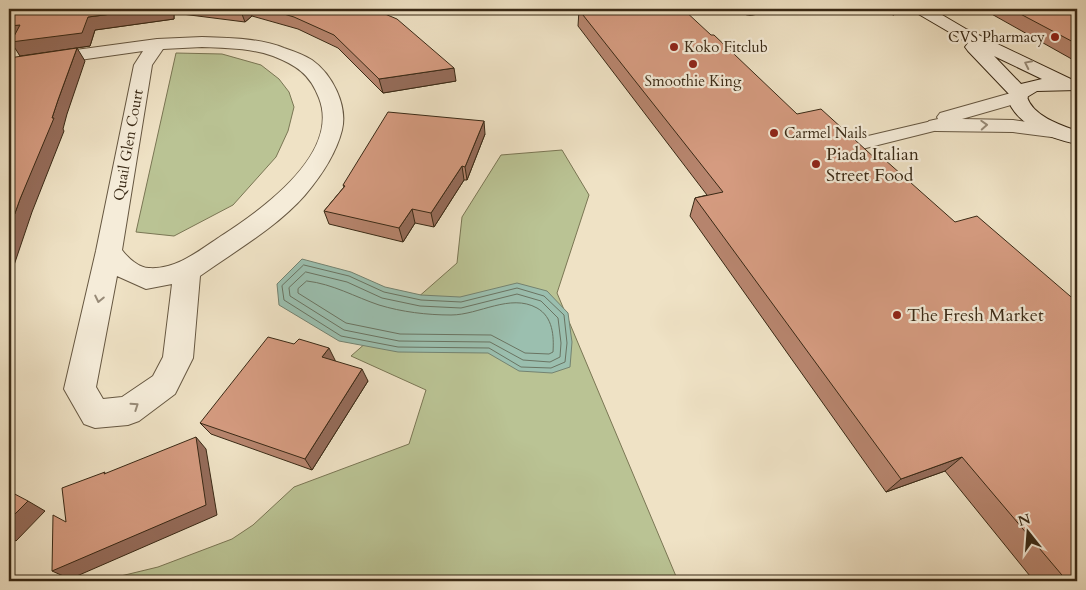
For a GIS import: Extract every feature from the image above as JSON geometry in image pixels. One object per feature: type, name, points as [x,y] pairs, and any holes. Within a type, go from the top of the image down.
[{"type":"street","points":[[921,9],[960,34],[1074,86]]},
{"type":"street","points":[[960,34],[1004,76],[1018,95],[1019,104],[1027,114],[1041,124],[1068,135]]},
{"type":"street","points":[[9,64],[157,44],[202,42],[241,44],[276,51],[305,64],[322,81],[331,103],[332,128],[322,155],[296,190],[256,225],[187,271],[146,279],[120,266],[109,251]]},
{"type":"street","name":"Quail Glen Court","points":[[157,44],[142,64],[109,251],[80,389],[94,414],[128,411],[164,386],[178,358],[187,271]]},
{"type":"street","points":[[936,125],[948,116],[1018,95],[1023,89],[1032,85],[1047,83],[1074,86]]},
{"type":"street","points":[[936,125],[1013,126],[1068,135]]},
{"type":"lane","points":[[858,144],[936,125]]},
{"type":"shaded area","points":[[176,53],[222,54],[261,65],[279,79],[289,92],[294,107],[288,131],[276,157],[233,205],[174,236],[136,232]]},
{"type":"shaded area","points":[[562,150],[589,195],[557,293],[678,581],[100,581],[158,567],[232,539],[253,525],[294,487],[409,444],[426,390],[351,356],[457,263],[462,217],[501,155]]},
{"type":"water","points":[[302,259],[351,272],[385,287],[421,295],[460,297],[517,283],[547,291],[568,313],[572,342],[570,367],[552,373],[519,371],[488,353],[398,352],[339,341],[279,305],[277,284]]},
{"type":"building","points":[[9,9],[151,9],[88,17],[82,33],[11,42],[20,25],[9,26]]},
{"type":"building","points":[[267,9],[373,9],[397,19],[454,68],[379,79],[334,35],[294,17]]},
{"type":"building","points":[[683,9],[711,35],[714,35],[797,114],[821,109],[877,160],[884,159],[955,222],[977,216],[1077,302],[1077,581],[1067,581],[962,457],[901,479],[695,198],[723,192],[579,10]]},
{"type":"building","points":[[1011,9],[1077,9],[1077,44]]},
{"type":"building","points":[[77,48],[52,118],[54,118],[9,230],[9,58]]},
{"type":"building","points":[[388,112],[484,121],[465,167],[462,166],[431,213],[412,209],[399,228],[324,211],[345,186],[343,185]]},
{"type":"building","points":[[268,337],[294,344],[299,339],[329,348],[322,357],[362,369],[305,459],[200,423]]},
{"type":"building","points":[[196,437],[206,505],[52,571],[53,515],[66,522],[62,488],[105,472],[104,474]]},
{"type":"building","points":[[9,491],[28,501],[9,520]]},
{"type":"place","name":"CVS Pharmacy","points":[[1055,37]]},
{"type":"place","name":"Koko Fitclub","points":[[674,47]]},
{"type":"place","name":"Smoothie King","points":[[693,64]]},
{"type":"place","name":"Carmel Nails","points":[[774,133]]},
{"type":"place","name":"Piada Italian Street Food","points":[[816,164]]},
{"type":"place","name":"The Fresh Market","points":[[897,315]]}]
